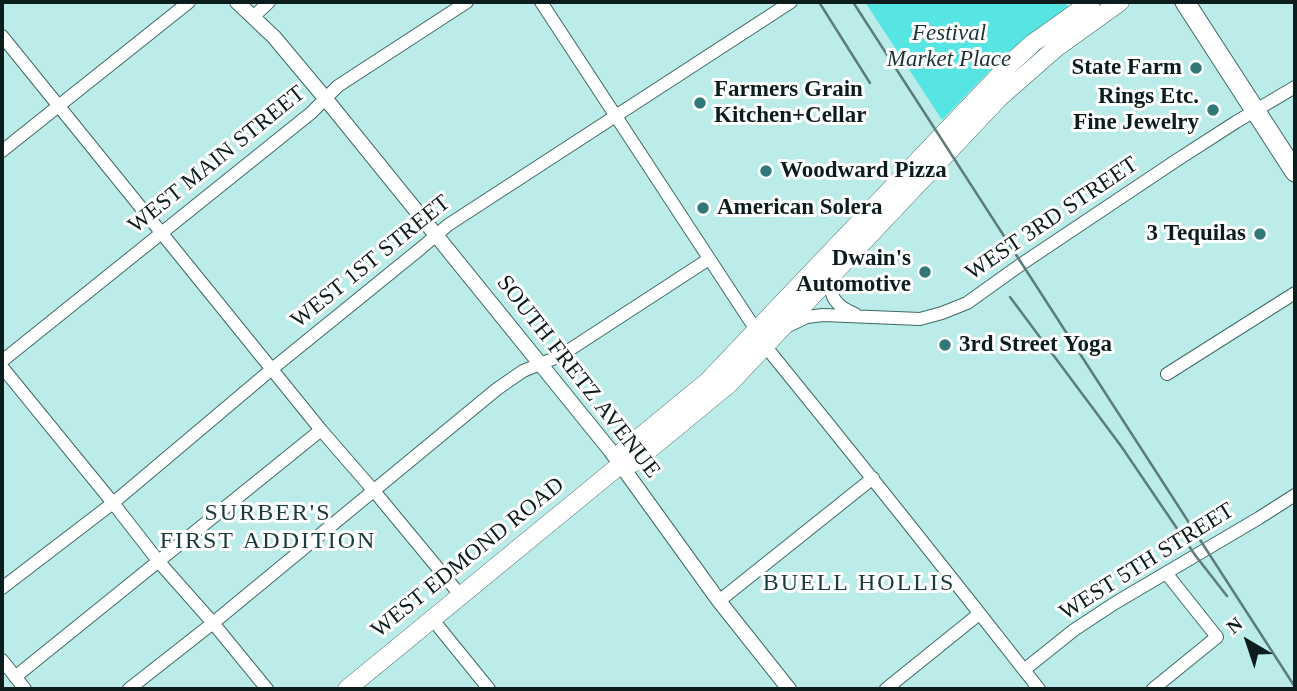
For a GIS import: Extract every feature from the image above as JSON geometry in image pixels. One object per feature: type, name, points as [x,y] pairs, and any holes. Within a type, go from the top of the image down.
[{"type":"main road","name":"WEST EDMOND ROAD","points":[[620,465],[624,451],[708,381],[1010,64],[1033,43],[1091,2]]},
{"type":"main road","name":"WEST EDMOND ROAD","points":[[347,689],[620,465],[633,463],[729,384],[1000,97],[1056,48],[1120,2]]},
{"type":"main road","points":[[1185,2],[1295,172]]},
{"type":"street","points":[[2,151],[189,2]]},
{"type":"street","name":"SOUTH FRETZ AVENUE","points":[[237,2],[274,37],[325,98],[610,450],[719,601],[789,689]]},
{"type":"street","points":[[253,17],[269,2]]},
{"type":"street","name":"WEST MAIN STREET","points":[[2,361],[311,113],[338,86],[467,2]]},
{"type":"street","points":[[541,2],[756,330]]},
{"type":"street","name":"WEST 1ST STREET","points":[[2,588],[113,503],[449,225],[791,2]]},
{"type":"street","points":[[2,36],[321,430],[461,596]]},
{"type":"street","name":"WEST 3RD STREET","points":[[780,331],[794,321],[807,317],[823,315],[920,319],[967,303],[1167,166],[1295,87]]},
{"type":"street","points":[[129,689],[497,389],[523,370],[560,356],[709,259]]},
{"type":"street","points":[[832,276],[832,296],[839,305],[859,316]]},
{"type":"street","points":[[1167,374],[1295,293]]},
{"type":"street","points":[[766,347],[1040,689]]},
{"type":"street","points":[[2,367],[159,562],[267,689]]},
{"type":"street","points":[[15,677],[321,430]]},
{"type":"street","points":[[719,601],[873,478]]},
{"type":"street","name":"WEST 5TH STREET","points":[[1024,670],[1074,630],[1115,603],[1295,495]]},
{"type":"street","points":[[1153,689],[1217,637],[1166,573]]},
{"type":"street","points":[[886,689],[979,614]]},
{"type":"street","points":[[433,620],[489,689]]},
{"type":"street","points":[[2,660],[25,689]]},
{"type":"green space","name":"Festival Market Place","points":[[865,2],[1065,2],[1069,8],[1005,55],[942,120]]},
{"type":"railway","points":[[819,2],[870,83]]},
{"type":"railway","points":[[853,2],[1295,687]]},
{"type":"railway","points":[[1010,297],[1121,446],[1195,555],[1227,596]]},
{"type":"place","name":"State Farm","points":[[1196,68]]},
{"type":"place","name":"Farmers Grain Kitchen+Cellar","points":[[700,103]]},
{"type":"place","name":"Rings Etc. Fine Jewelry","points":[[1213,110]]},
{"type":"place","name":"Woodward Pizza","points":[[766,171]]},
{"type":"place","name":"American Solera","points":[[703,208]]},
{"type":"place","name":"3 Tequilas","points":[[1260,234]]},
{"type":"place","name":"Dwain's Automotive","points":[[925,272]]},
{"type":"place","name":"3rd Street Yoga","points":[[945,345]]},
{"type":"district","name":"SURBER'S FIRST ADDITION","points":[[268,528]]},
{"type":"district","name":"BUELL HOLLIS","points":[[859,584]]}]
